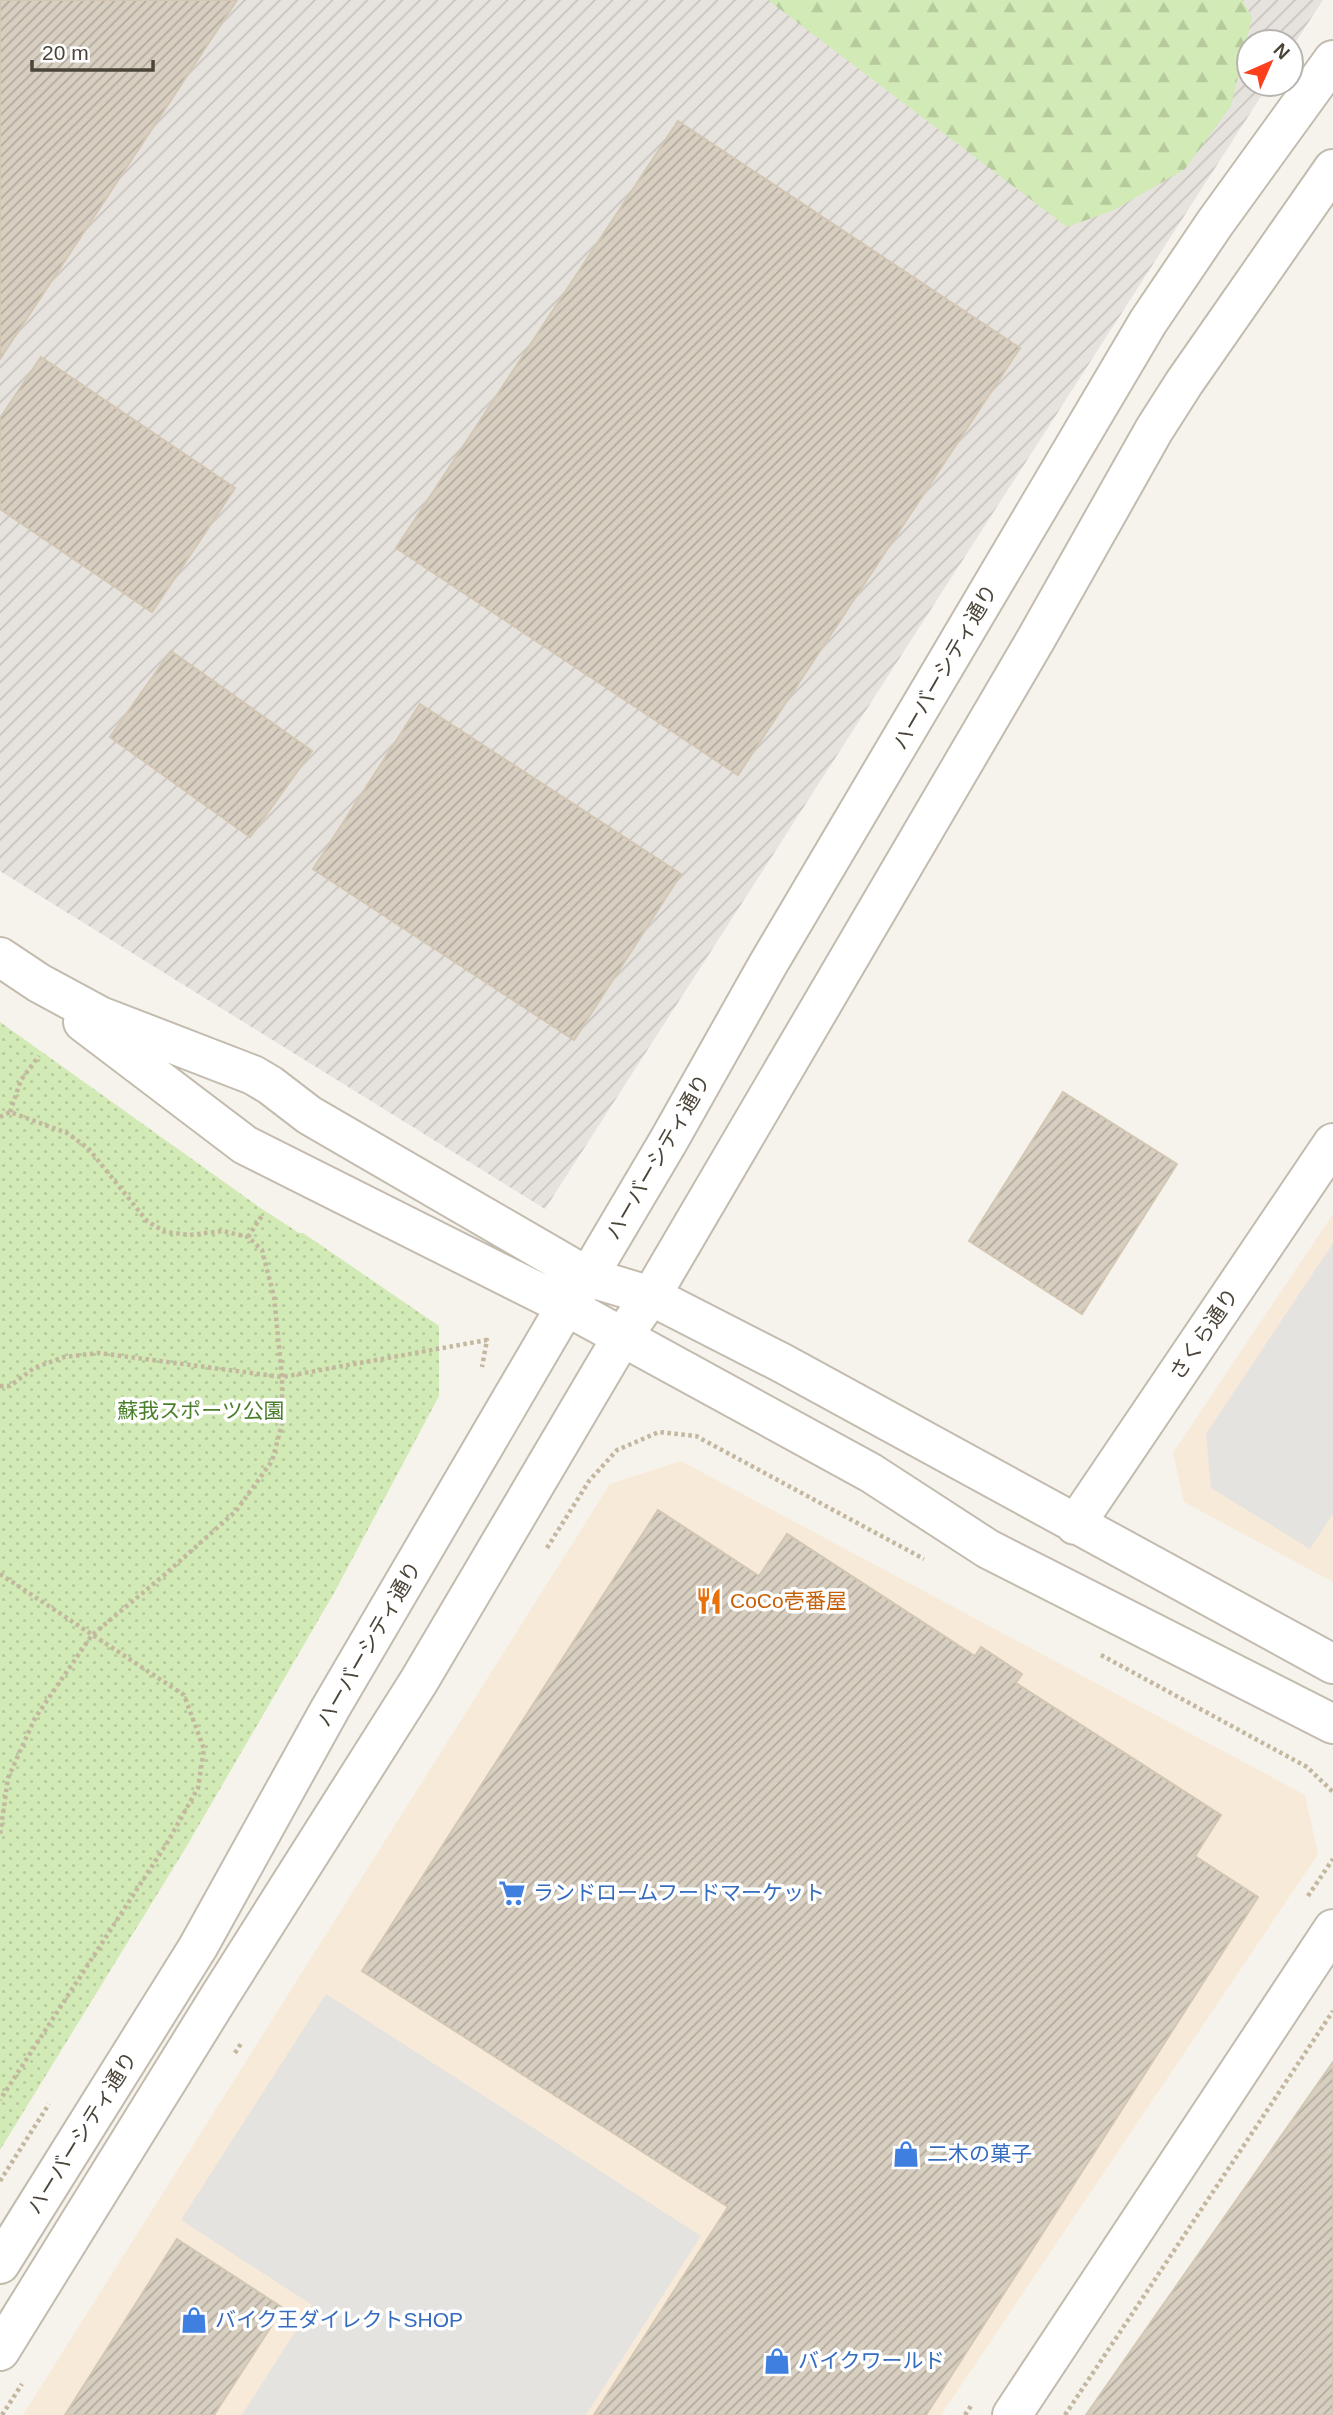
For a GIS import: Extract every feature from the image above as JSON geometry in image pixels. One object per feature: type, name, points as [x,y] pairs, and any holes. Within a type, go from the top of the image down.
[{"type":"street","name":"ハーバーシティ通り","points":[[0,2264],[198,1947],[330,1709],[669,1140],[767,966],[1148,322],[1223,212],[1333,60]]},
{"type":"street","points":[[0,2351],[419,1681],[622,1338],[652,1296],[1022,663],[1154,430],[1333,169]]},
{"type":"street","points":[[0,957],[100,1016],[253,1075],[577,1292],[622,1338],[871,1473],[988,1549],[1333,1724]]},
{"type":"street","points":[[40,983],[88,1027],[245,1145],[577,1292],[652,1296],[782,1363],[1333,1664]]},
{"type":"street","points":[[221,1128],[216,1116],[218,1093],[233,1077],[253,1075]]},
{"type":"street","name":"さくら通り","points":[[1075,1525],[1333,1143]]},
{"type":"street","points":[[1012,2415],[1333,1929]]},
{"type":"path","points":[[0,1117],[10,1112],[21,1080],[38,1056]]},
{"type":"path","points":[[0,1835],[8,1778],[35,1718],[92,1635],[236,1511],[272,1461],[282,1424],[282,1377],[274,1297],[262,1250],[248,1237],[223,1231],[190,1235],[165,1232],[147,1221],[88,1148],[67,1133],[10,1112]]},
{"type":"path","points":[[248,1237],[262,1214]]},
{"type":"path","points":[[0,1386],[10,1385],[34,1368],[64,1357],[99,1353],[282,1377],[487,1340]]},
{"type":"path","points":[[545,1552],[589,1481],[617,1450],[659,1432],[696,1436],[929,1561]]},
{"type":"path","points":[[0,1574],[184,1695],[204,1749],[198,1788],[167,1843],[0,2100]]},
{"type":"path","points":[[1100,1654],[1307,1766],[1333,1792]]},
{"type":"path","points":[[1065,2415],[1333,2011]]},
{"type":"shaded area","points":[[0,0],[1323,0],[1305,28],[1235,28],[1235,98],[1260,98],[545,1209],[0,871]]},
{"type":"shaded area","points":[[1333,1214],[1333,1582],[1184,1502],[1173,1453]]},
{"type":"shaded area","points":[[1333,1243],[1333,1514],[1310,1549],[1211,1488],[1206,1434]]},
{"type":"shaded area","points":[[681,1461],[1305,1795],[1318,1854],[941,2415],[23,2415],[610,1484]]},
{"type":"shaded area","points":[[326,1994],[701,2236],[586,2415],[242,2415],[312,2305],[181,2220]]},
{"type":"green space","points":[[768,0],[1242,0],[1252,17],[1249,28],[1235,28],[1235,89],[1231,106],[1185,169],[1114,210],[1067,227]]},
{"type":"green space","name":"蘇我スポーツ公園","points":[[0,1022],[259,1207],[303,1233],[439,1326],[439,1396],[334,1593],[185,1849],[0,2150]]},
{"type":"building","points":[[0,0],[237,0],[0,359]]},
{"type":"building","points":[[678,121],[1020,348],[738,775],[396,548]]},
{"type":"building","points":[[41,357],[235,488],[152,612],[0,509],[0,418]]},
{"type":"building","points":[[171,651],[312,751],[250,837],[110,737]]},
{"type":"building","points":[[420,704],[681,874],[574,1040],[313,869]]},
{"type":"building","points":[[1063,1092],[1177,1164],[1082,1314],[969,1241]]},
{"type":"building","points":[[658,1510],[759,1576],[787,1534],[975,1656],[981,1647],[1022,1674],[1016,1683],[1221,1815],[1195,1856],[1258,1897],[926,2415],[594,2415],[728,2207],[362,1971]]},
{"type":"building","points":[[1333,2062],[1333,2415],[1086,2415]]},
{"type":"building","points":[[177,2239],[283,2308],[214,2415],[65,2415]]},
{"type":"place","name":"CoCo壱番屋","points":[[709,1601]]},
{"type":"place","name":"ランドロームフードマーケット","points":[[512,1893]]},
{"type":"place","name":"二木の菓子","points":[[906,2154]]},
{"type":"place","name":"バイク王ダイレクトSHOP","points":[[194,2320]]},
{"type":"place","name":"バイクワールド","points":[[777,2361]]}]
